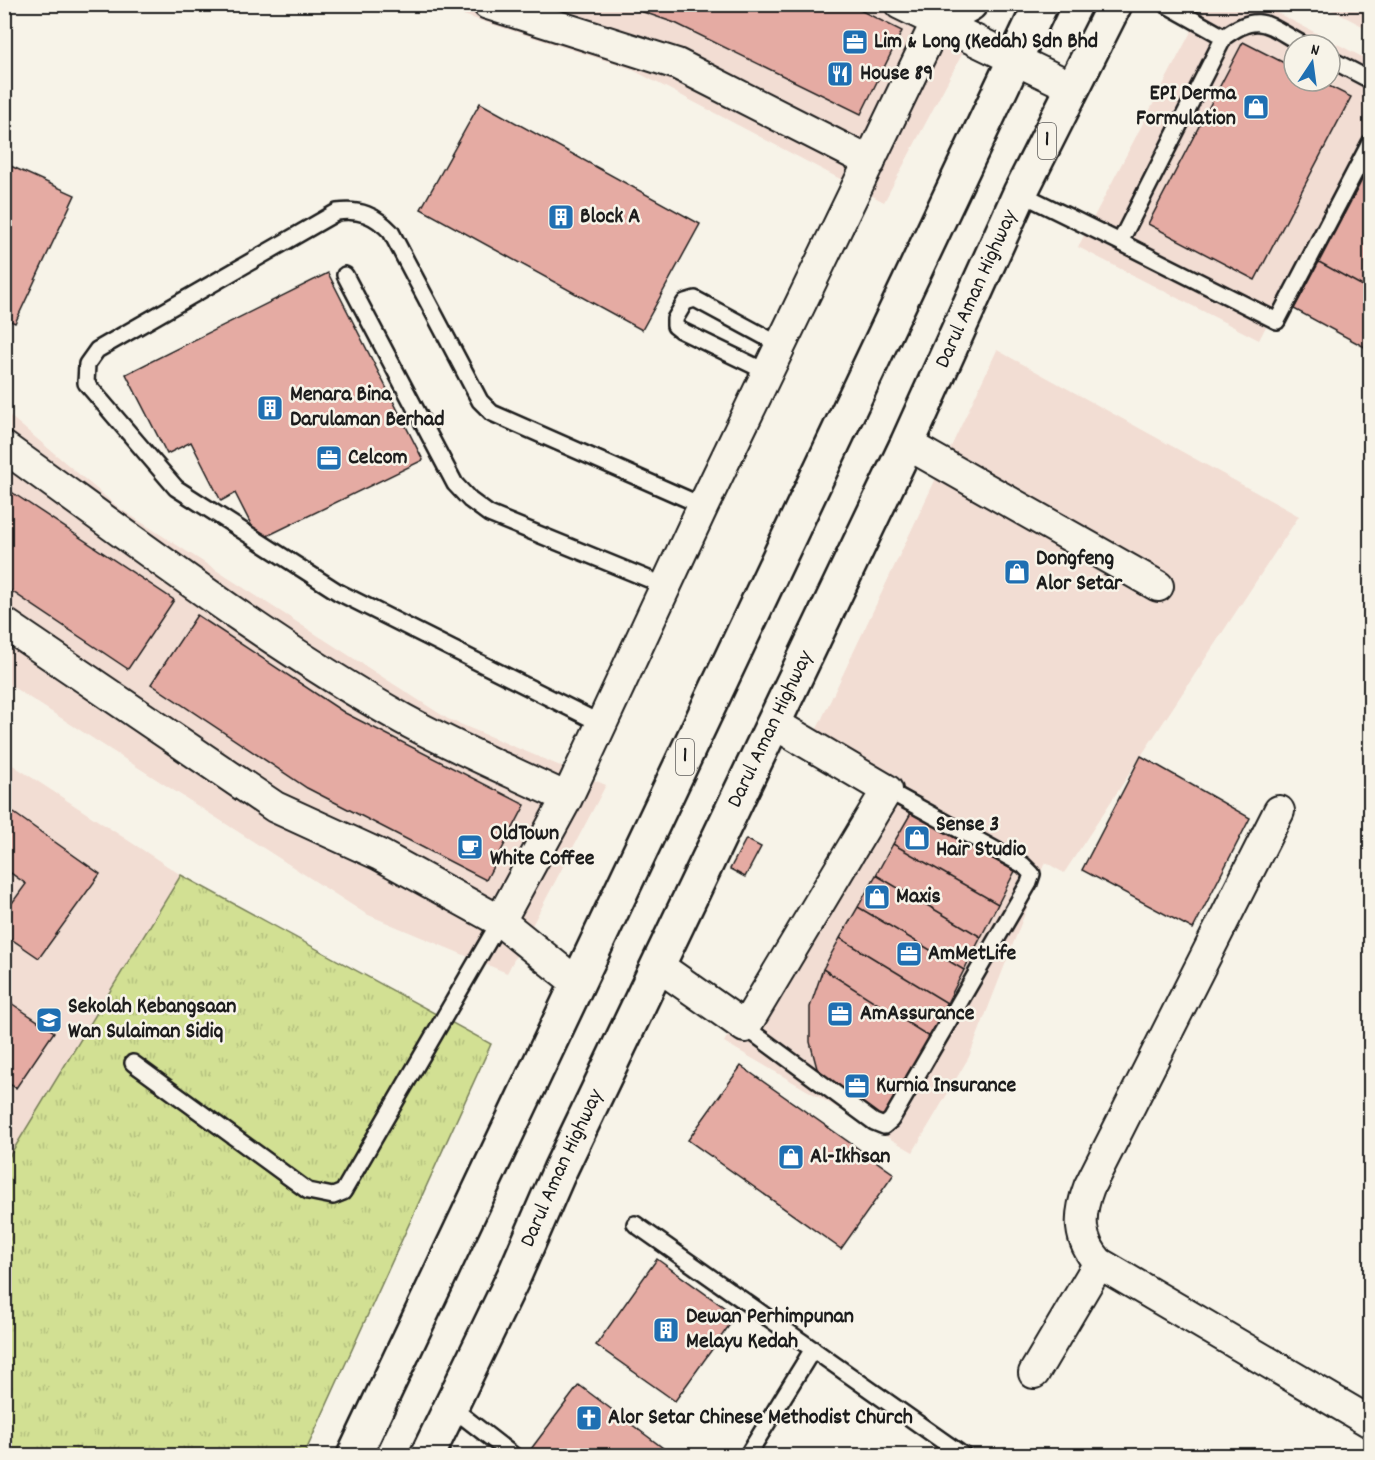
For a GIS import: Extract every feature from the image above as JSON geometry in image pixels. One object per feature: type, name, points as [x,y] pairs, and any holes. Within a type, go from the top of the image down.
[{"type":"main road","points":[[936,23],[970,4]]},
{"type":"main road","name":"Darul Aman Highway","points":[[427,1455],[657,965],[775,724],[907,444],[1020,193],[1115,4]]},
{"type":"main road","name":"1","points":[[354,1455],[1016,59],[1031,7]]},
{"type":"street","points":[[488,4],[677,64],[870,162]]},
{"type":"street","points":[[900,4],[1074,88]]},
{"type":"street","points":[[500,921],[567,798],[668,586],[703,506],[936,23]]},
{"type":"street","points":[[907,444],[1158,586]]},
{"type":"street","points":[[4,447],[236,614],[327,672],[404,719],[567,798]]},
{"type":"street","points":[[4,622],[275,807],[380,855],[500,921],[577,982]]},
{"type":"street","points":[[657,965],[745,1027],[887,790],[775,724]]},
{"type":"street","points":[[1279,811],[1089,1187],[1080,1218],[1082,1236],[1088,1250],[1100,1263],[1371,1422]]},
{"type":"street","points":[[1034,1373],[1100,1263]]},
{"type":"lane","points":[[1165,4],[1224,37]]},
{"type":"lane","points":[[1120,242],[1224,37],[1246,22],[1260,22],[1282,34]]},
{"type":"lane","points":[[1342,65],[1371,80]]},
{"type":"lane","points":[[1020,193],[1277,321],[1371,143]]},
{"type":"lane","points":[[602,724],[338,592],[176,488],[86,383],[87,364],[97,350],[337,212],[353,210],[367,213],[391,232],[480,401],[492,413],[703,506]]},
{"type":"lane","points":[[345,275],[455,484],[470,500],[489,514],[668,586]]},
{"type":"lane","points":[[769,373],[675,326],[675,319],[689,299],[695,299],[782,346]]},
{"type":"lane","points":[[745,1027],[874,1122],[884,1126],[891,1120],[1029,883],[1032,874],[1023,865],[887,790]]},
{"type":"lane","points":[[133,1063],[308,1191],[333,1196],[343,1192],[500,921]]},
{"type":"lane","points":[[635,1224],[964,1455]]},
{"type":"lane","points":[[747,1455],[813,1349]]},
{"type":"lane","points":[[451,1407],[514,1455]]},
{"type":"shaded area","points":[[432,5],[988,5],[884,202],[629,68]]},
{"type":"shaded area","points":[[1205,5],[1262,5],[1316,33],[1282,33],[1282,93],[1342,93],[1342,46],[1370,61],[1370,127],[1259,340],[1078,247]]},
{"type":"shaded area","points":[[1322,5],[1370,5],[1370,30]]},
{"type":"shaded area","points":[[997,350],[1299,516],[1064,873],[1045,862],[969,1057],[913,1152],[724,1042],[884,770],[816,731]]},
{"type":"shaded area","points":[[4,411],[119,508],[448,719],[606,785],[507,973],[366,914],[5,682]]},
{"type":"shaded area","name":"Sekolah Kebangsaan Wan Sulaiman Sidiq","points":[[5,760],[181,875],[5,1165]]},
{"type":"green space","points":[[181,875],[491,1044],[304,1455],[5,1455],[4,1165]]},
{"type":"building","points":[[620,4],[848,4],[902,31],[861,114],[675,23]]},
{"type":"building","points":[[1243,42],[1282,62],[1282,93],[1342,92],[1351,97],[1255,280],[1148,224]]},
{"type":"building","name":"Block A","points":[[480,103],[700,224],[642,330],[421,209]]},
{"type":"building","points":[[4,163],[75,195],[15,323],[4,318]]},
{"type":"building","points":[[1370,165],[1370,290],[1319,262]]},
{"type":"building","points":[[1319,262],[1370,290],[1370,350],[1294,309]]},
{"type":"building","name":"Menara Bina Darulaman Berhad","points":[[328,273],[423,460],[259,540],[235,493],[221,501],[191,442],[167,454],[126,374]]},
{"type":"building","points":[[4,487],[174,600],[128,669],[4,586]]},
{"type":"building","points":[[197,615],[345,713],[525,805],[486,880],[307,788],[151,684]]},
{"type":"building","points":[[1141,756],[1250,818],[1193,929],[1082,870]]},
{"type":"building","points":[[4,806],[100,874],[39,958],[4,934],[4,914],[26,884],[4,868]]},
{"type":"building","points":[[911,813],[1015,871],[998,904],[893,844]]},
{"type":"building","points":[[746,839],[761,847],[745,877],[730,869]]},
{"type":"building","points":[[893,844],[998,904],[981,937],[876,875]]},
{"type":"building","points":[[876,875],[981,937],[964,970],[858,907]]},
{"type":"building","points":[[858,907],[964,970],[947,1003],[840,938]]},
{"type":"building","points":[[840,938],[947,1003],[930,1037],[823,969]]},
{"type":"building","points":[[823,969],[930,1037],[886,1121],[819,1076],[810,1042],[810,1007]]},
{"type":"building","points":[[5,999],[54,1032],[16,1088],[4,1081]]},
{"type":"building","name":"Al-Ikhsan","points":[[741,1066],[894,1174],[841,1249],[688,1140]]},
{"type":"building","name":"Dewan Perhimpunan Melayu Kedah","points":[[657,1259],[736,1316],[675,1401],[596,1345]]},
{"type":"building","name":"Alor Setar Chinese Methodist Church","points":[[579,1385],[667,1451],[664,1456],[531,1456],[528,1453]]},
{"type":"place","name":"Lim & Long (Kedah) Sdn Bhd","points":[[855,42]]},
{"type":"place","name":"House 89","points":[[840,74]]},
{"type":"place","name":"EPI Derma Formulation","points":[[1256,107]]},
{"type":"place","name":"Block A","points":[[561,217]]},
{"type":"place","name":"Menara Bina Darulaman Berhad","points":[[270,408]]},
{"type":"place","name":"Celcom","points":[[329,458]]},
{"type":"place","name":"Dongfeng Alor Setar","points":[[1017,572]]},
{"type":"place","name":"Sense 3 Hair Studio","points":[[917,838]]},
{"type":"place","name":"OldTown White Coffee","points":[[470,847]]},
{"type":"place","name":"Maxis","points":[[877,897]]},
{"type":"place","name":"AmMetLife","points":[[909,954]]},
{"type":"place","name":"AmAssurance","points":[[840,1014]]},
{"type":"place","name":"Sekolah Kebangsaan Wan Sulaiman Sidiq","points":[[49,1020]]},
{"type":"place","name":"Kurnia Insurance","points":[[857,1086]]},
{"type":"place","name":"Al-Ikhsan","points":[[791,1157]]},
{"type":"place","name":"Dewan Perhimpunan Melayu Kedah","points":[[666,1330]]},
{"type":"place","name":"Alor Setar Chinese Methodist Church","points":[[589,1418]]}]
